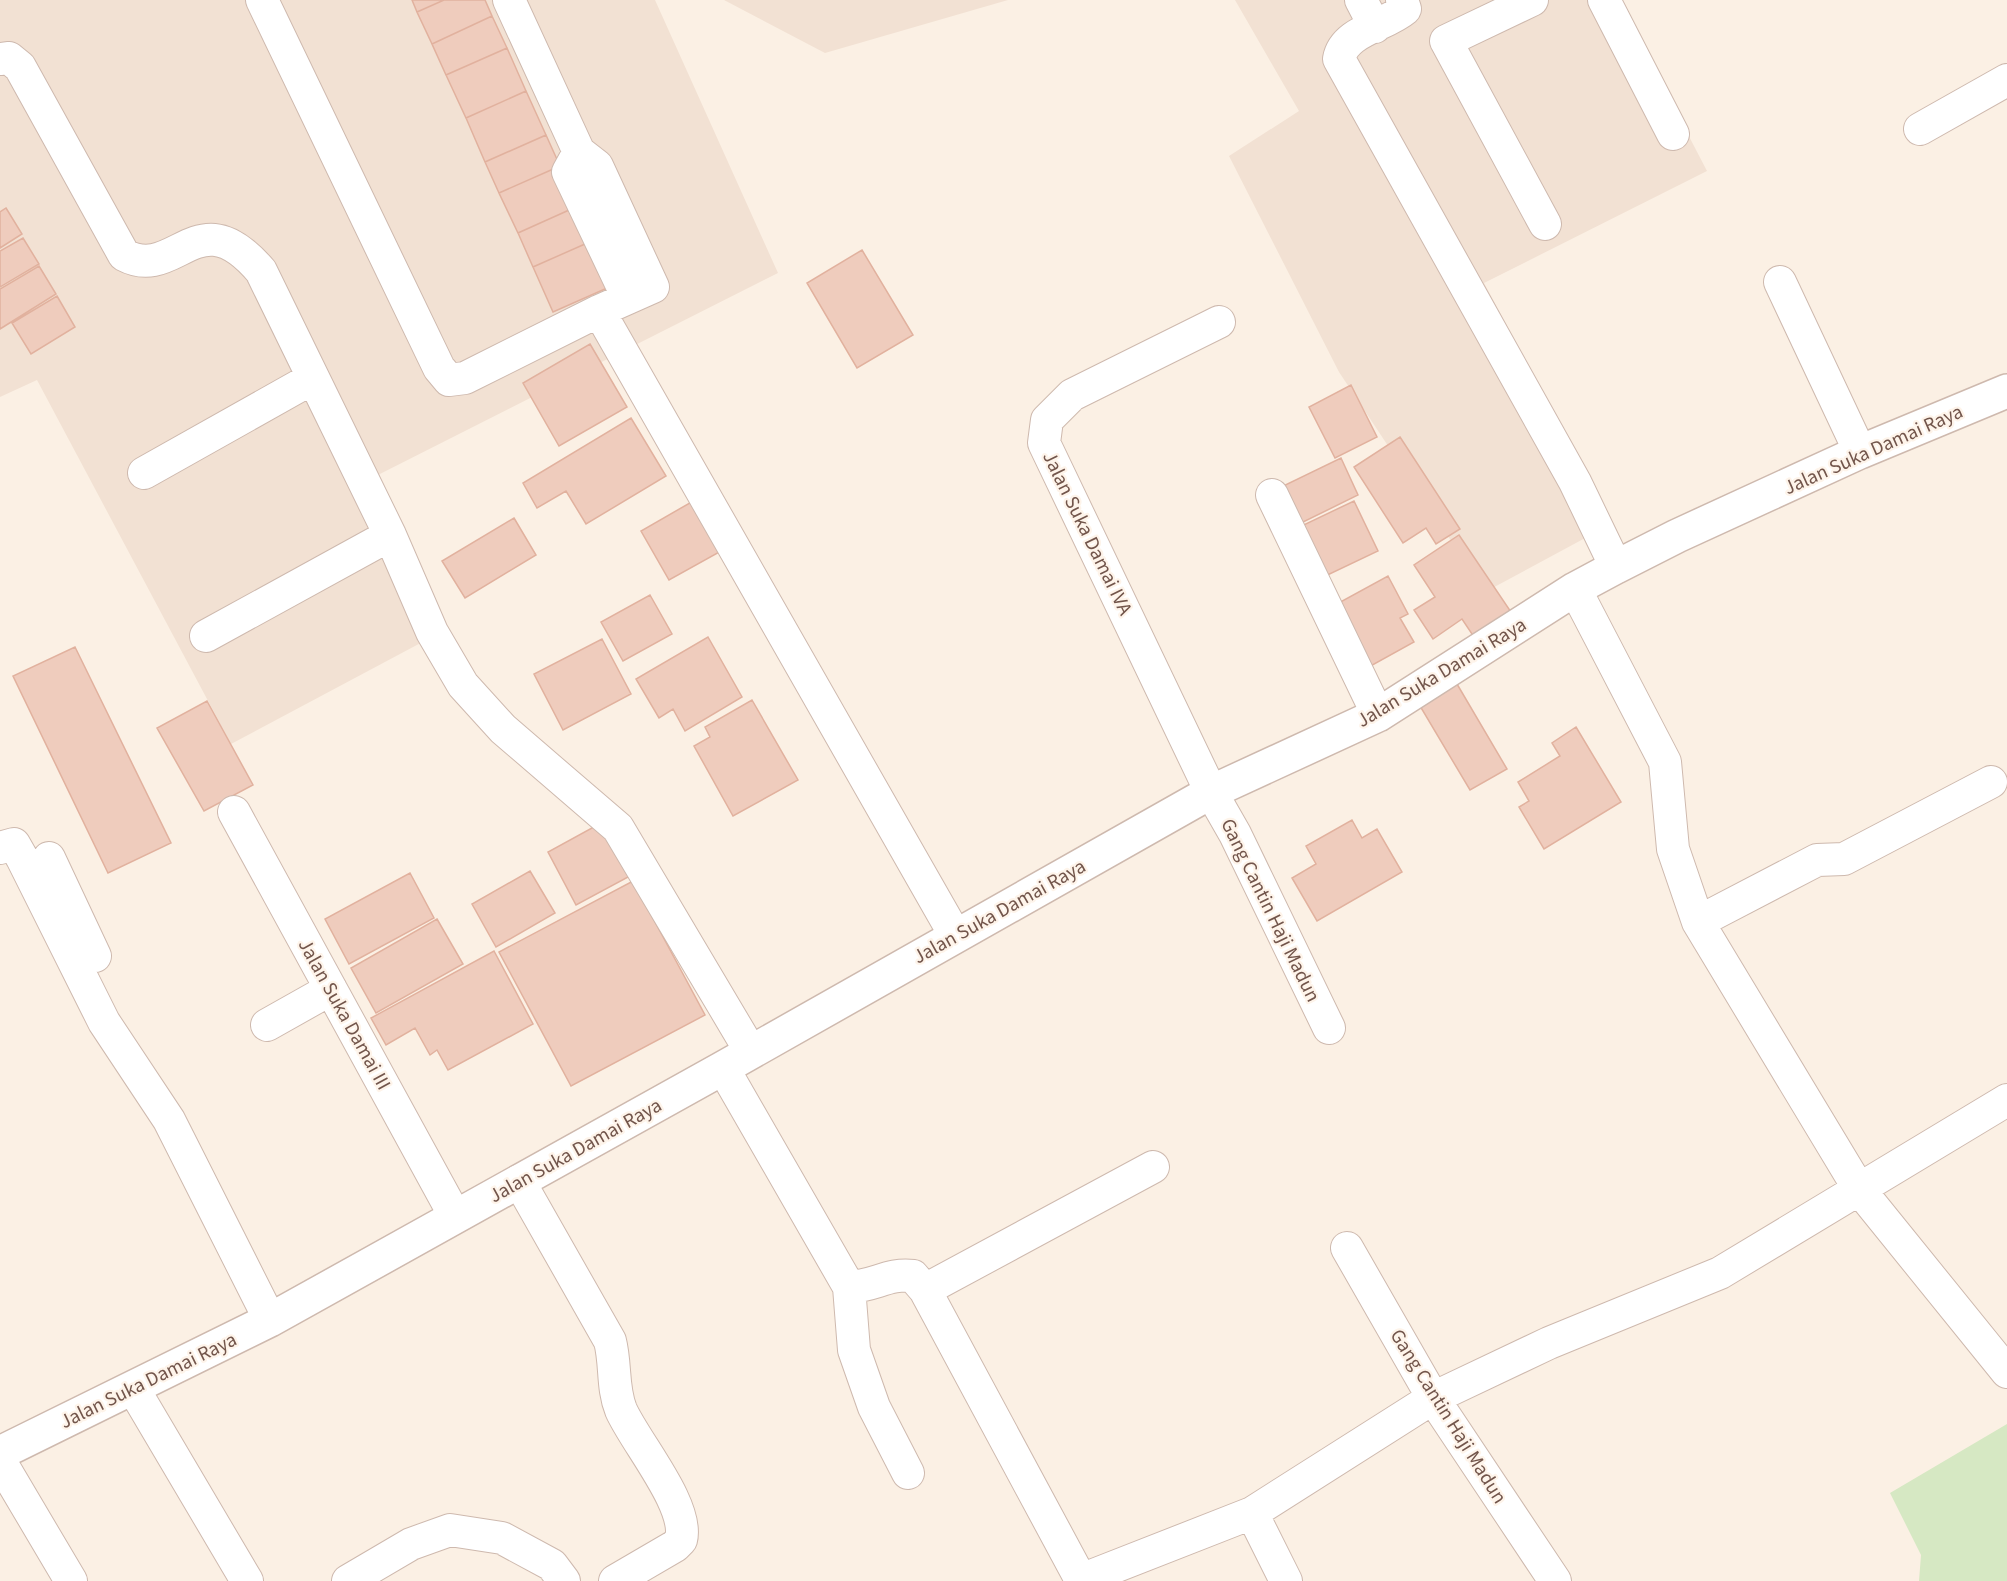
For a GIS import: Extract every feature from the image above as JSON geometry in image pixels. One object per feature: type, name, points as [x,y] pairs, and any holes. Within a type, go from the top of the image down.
[{"type":"street","points":[[262,0],[439,368],[449,380],[465,378],[640,292],[597,166],[579,152],[509,0]]},
{"type":"street","points":[[1361,0],[1375,27]]},
{"type":"street","points":[[1402,0],[1405,9],[1348,40],[1341,49],[1339,59],[1575,482],[1616,567]]},
{"type":"street","points":[[1532,0],[1446,41],[1545,224]]},
{"type":"street","points":[[1604,0],[1673,134]]},
{"type":"street","points":[[0,59],[9,58],[20,67],[124,255],[136,261],[148,262],[204,238],[226,242],[245,252],[261,271],[390,534],[432,632],[463,685],[503,729],[618,828],[751,1052]]},
{"type":"street","points":[[1920,129],[2007,80]]},
{"type":"street","points":[[1780,282],[1860,452]]},
{"type":"street","points":[[599,311],[955,935]]},
{"type":"street","name":"Jalan Suka Damai IVA","points":[[1211,792],[1044,443],[1047,420],[1072,395],[1219,322]]},
{"type":"street","points":[[144,472],[313,378]]},
{"type":"street","name":"Jalan Suka Damai Raya","points":[[0,1453],[277,1315],[723,1068],[1211,792],[1378,715],[1575,589],[1616,567],[1677,536],[1860,452],[2007,391]]},
{"type":"street","points":[[1272,495],[1378,715]]},
{"type":"street","points":[[206,636],[390,534]]},
{"type":"street","points":[[1575,589],[1665,762],[1673,849],[1698,922],[1860,1189],[2007,1372]]},
{"type":"street","points":[[1698,922],[1817,860],[1844,859],[1991,782]]},
{"type":"street","name":"Gang Cantin Haji Madun","points":[[1211,792],[1235,834],[1329,1028]]},
{"type":"street","name":"Jalan Suka Damai III","points":[[234,812],[455,1216]]},
{"type":"street","points":[[0,849],[14,844],[104,1022],[169,1120],[277,1315]]},
{"type":"street","points":[[49,858],[122,1010],[187,1119],[277,1315]]},
{"type":"street","points":[[267,1025],[331,989]]},
{"type":"street","points":[[723,1068],[849,1287],[854,1350],[874,1407],[908,1473]]},
{"type":"street","points":[[849,1287],[868,1286],[897,1274],[913,1276],[925,1290],[1081,1580],[1252,1513],[1433,1398],[1550,1342],[1720,1273],[2007,1100]]},
{"type":"street","points":[[925,1290],[1153,1167]]},
{"type":"street","points":[[519,1181],[610,1341],[615,1359],[615,1395],[622,1412],[675,1505],[682,1525],[681,1540],[665,1568],[615,1581]]},
{"type":"street","name":"Gang Cantin Haji Madun","points":[[1347,1248],[1433,1398],[1555,1581]]},
{"type":"street","points":[[133,1388],[247,1581]]},
{"type":"street","points":[[0,1461],[71,1581]]},
{"type":"street","points":[[1252,1513],[1286,1581]]},
{"type":"street","points":[[348,1581],[411,1544],[450,1530],[502,1538],[552,1565],[564,1581]]},
{"type":"shaded area","points":[[0,0],[655,0],[778,273],[368,480],[445,630],[231,744],[37,380],[0,397]]},
{"type":"shaded area","points":[[724,0],[1008,0],[825,53]]},
{"type":"shaded area","points":[[1235,0],[1618,0],[1707,171],[1484,283],[1613,523],[1485,592],[1339,372],[1229,156],[1299,111]]},
{"type":"green space","points":[[2007,1424],[2007,1581],[1919,1581],[1921,1555],[1890,1493]]},
{"type":"building","points":[[412,0],[444,0],[417,12]]},
{"type":"building","points":[[444,0],[485,0],[492,16],[432,44],[417,12]]},
{"type":"building","points":[[492,16],[507,48],[446,75],[432,44]]},
{"type":"building","points":[[507,48],[526,91],[466,118],[446,75]]},
{"type":"building","points":[[526,91],[546,135],[485,162],[466,118]]},
{"type":"building","points":[[546,135],[560,166],[499,193],[485,162]]},
{"type":"building","points":[[560,166],[578,206],[518,233],[499,193]]},
{"type":"building","points":[[578,206],[594,240],[533,267],[518,233]]},
{"type":"building","points":[[6,208],[22,234],[0,248],[0,212]]},
{"type":"building","points":[[23,238],[39,264],[0,287],[0,251]]},
{"type":"building","points":[[594,240],[614,285],[553,312],[533,267]]},
{"type":"building","points":[[862,250],[913,335],[857,368],[807,283]]},
{"type":"building","points":[[39,266],[56,294],[0,329],[0,289]]},
{"type":"building","points":[[57,296],[75,327],[31,354],[12,323]]},
{"type":"building","points":[[590,344],[627,407],[559,446],[523,383]]},
{"type":"building","points":[[1351,385],[1377,437],[1335,458],[1309,407]]},
{"type":"building","points":[[631,418],[666,476],[586,524],[566,491],[537,508],[523,483]]},
{"type":"building","points":[[1400,437],[1460,529],[1436,544],[1426,528],[1403,543],[1354,467]]},
{"type":"building","points":[[1341,458],[1358,495],[1297,525],[1279,488]]},
{"type":"building","points":[[695,500],[723,550],[669,580],[641,531]]},
{"type":"building","points":[[1354,501],[1378,551],[1317,580],[1293,530]]},
{"type":"building","points":[[514,518],[536,555],[465,598],[442,561]]},
{"type":"building","points":[[1459,535],[1511,612],[1474,637],[1462,619],[1433,639],[1414,610],[1435,597],[1414,565]]},
{"type":"building","points":[[1388,576],[1408,614],[1400,618],[1414,642],[1367,668],[1333,606]]},
{"type":"building","points":[[650,595],[672,634],[623,661],[601,622]]},
{"type":"building","points":[[708,637],[742,697],[685,731],[673,709],[659,718],[636,679]]},
{"type":"building","points":[[602,639],[631,694],[563,730],[534,674]]},
{"type":"building","points":[[75,647],[171,843],[108,873],[13,676]]},
{"type":"building","points":[[1457,684],[1507,769],[1470,790],[1420,706]]},
{"type":"building","points":[[752,700],[798,780],[733,816],[694,746],[710,737],[705,727]]},
{"type":"building","points":[[207,701],[253,785],[204,811],[157,728]]},
{"type":"building","points":[[1576,727],[1621,802],[1544,849],[1519,807],[1529,801],[1518,782],[1560,756],[1552,743]]},
{"type":"building","points":[[1352,820],[1362,838],[1377,829],[1402,872],[1317,921],[1292,878],[1316,864],[1306,846]]},
{"type":"building","points":[[601,823],[630,876],[576,905],[548,852]]},
{"type":"building","points":[[530,871],[555,913],[496,947],[472,904]]},
{"type":"building","points":[[410,873],[434,918],[349,964],[325,919]]},
{"type":"building","points":[[633,881],[705,1015],[571,1086],[499,952]]},
{"type":"building","points":[[437,919],[463,964],[376,1013],[351,968]]},
{"type":"building","points":[[494,951],[533,1024],[448,1070],[437,1050],[430,1055],[415,1028],[386,1045],[371,1018]]}]
